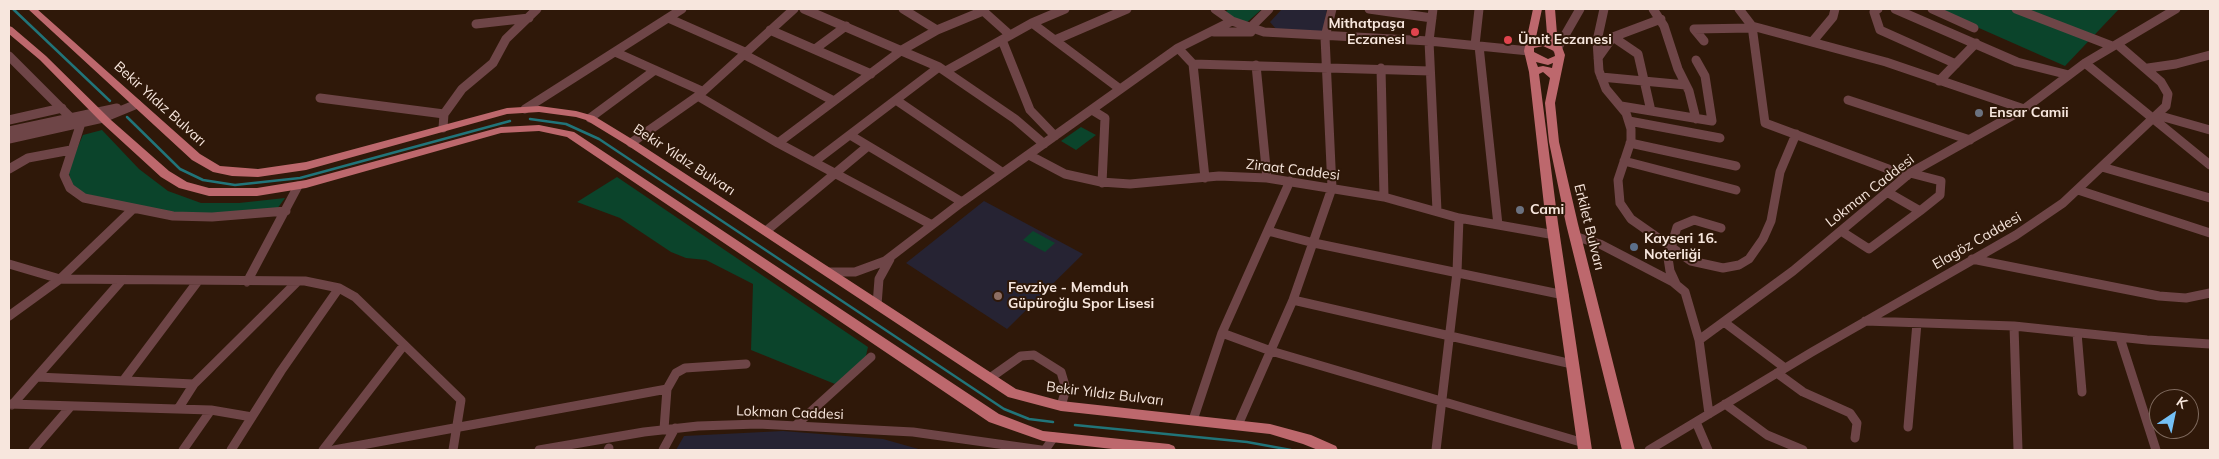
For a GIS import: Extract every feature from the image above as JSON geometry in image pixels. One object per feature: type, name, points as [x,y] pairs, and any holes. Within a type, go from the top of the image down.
[{"type":"main road","name":"Bekir Yıldız Bulvarı","points":[[32,9],[200,161],[217,168],[240,173],[269,172],[306,166],[507,111],[525,109],[563,111],[590,118],[631,143],[1012,393],[1061,406],[1282,431],[1331,450]]},
{"type":"main road","points":[[1537,9],[1530,50],[1585,447]]},
{"type":"main road","name":"Erkilet Bulvarı","points":[[1551,11],[1552,34],[1558,53],[1550,103],[1554,142],[1630,450]]},
{"type":"main road","points":[[9,29],[165,174],[191,188],[229,194],[298,186],[501,130],[530,128],[564,132],[588,145],[994,418],[1022,430],[1054,438],[1169,450]]},
{"type":"main road","points":[[1544,43],[1558,53],[1552,61],[1542,61],[1530,50],[1544,43]]},
{"type":"main road","points":[[1534,72],[1539,69],[1547,70],[1555,77]]},
{"type":"street","points":[[443,128],[444,114],[466,85],[493,63],[506,39],[537,9]]},
{"type":"street","points":[[525,109],[682,9]]},
{"type":"street","points":[[631,143],[700,93],[794,9]]},
{"type":"street","points":[[804,9],[942,69],[1015,119],[1044,144]]},
{"type":"street","points":[[903,9],[937,30]]},
{"type":"street","points":[[814,162],[896,100],[942,69],[1032,23],[1065,9]]},
{"type":"street","points":[[1055,40],[1126,9]]},
{"type":"street","points":[[1250,28],[1269,9]]},
{"type":"street","points":[[1238,425],[1293,300],[1332,188],[1325,37],[1332,9]]},
{"type":"street","points":[[1368,9],[1432,18]]},
{"type":"street","points":[[1433,9],[1429,41],[1437,211]]},
{"type":"street","points":[[1479,9],[1477,45],[1498,225]]},
{"type":"street","points":[[1558,53],[1580,9]]},
{"type":"street","points":[[1604,9],[1597,41],[1600,77],[1606,89],[1621,106],[1629,121],[1630,143],[1617,187],[1623,208],[1631,219],[1691,261],[1713,267],[1734,267],[1746,261],[1763,239],[1771,222],[1780,172],[1796,134]]},
{"type":"street","points":[[1653,9],[1661,19],[1678,70],[1686,85],[1696,119]]},
{"type":"street","points":[[1739,9],[1752,27],[1757,52],[1761,104],[1765,123],[1908,174],[1941,181],[1940,195],[1869,249],[1840,231]]},
{"type":"street","points":[[1813,41],[1833,17],[1835,9]]},
{"type":"street","points":[[1878,9],[1874,12],[1880,30],[1956,64]]},
{"type":"street","points":[[1895,9],[2017,62],[2069,75]]},
{"type":"street","points":[[1932,9],[1974,28]]},
{"type":"street","name":"Elagöz Caddesi","points":[[1649,450],[1865,321],[2034,224],[2078,190],[2166,106],[2168,94],[2162,82],[2148,68],[2114,45],[2016,9]]},
{"type":"street","points":[[2114,45],[2176,9]]},
{"type":"street","points":[[778,143],[902,50],[937,30],[982,10],[1010,35]]},
{"type":"street","points":[[1219,10],[1232,21],[1264,32]]},
{"type":"street","points":[[476,24],[529,18]]},
{"type":"street","points":[[668,18],[744,53],[834,101]]},
{"type":"street","points":[[1598,58],[1613,37],[1661,19]]},
{"type":"street","points":[[827,272],[848,273],[864,270],[892,257],[962,202],[1178,48],[1232,21]]},
{"type":"street","points":[[1032,23],[1120,89]]},
{"type":"street","points":[[815,49],[846,26]]},
{"type":"street","points":[[1704,41],[1694,29],[1752,27],[1813,41],[2024,109]]},
{"type":"street","points":[[770,30],[871,74]]},
{"type":"street","points":[[1211,32],[1264,32],[1325,37],[1429,41],[1530,50]]},
{"type":"street","points":[[1613,37],[1638,54],[1651,111]]},
{"type":"street","points":[[1002,40],[1030,110],[1055,136]]},
{"type":"street","points":[[1939,82],[1976,44]]},
{"type":"street","name":"Lokman Caddesi","points":[[1700,340],[1793,270],[1908,174],[2024,109],[2085,63],[2114,45]]},
{"type":"street","points":[[1178,48],[1193,64],[1205,178]]},
{"type":"street","points":[[616,52],[700,93],[778,143],[932,226]]},
{"type":"street","points":[[2148,68],[2176,64],[2210,55]]},
{"type":"street","points":[[9,56],[71,118]]},
{"type":"street","points":[[1621,106],[1712,121],[1705,76],[1696,60]]},
{"type":"street","points":[[2085,63],[2155,117],[2210,165]]},
{"type":"street","points":[[1193,64],[1327,66],[1430,71]]},
{"type":"street","points":[[1256,64],[1267,178]]},
{"type":"street","points":[[1381,68],[1384,197]]},
{"type":"street","points":[[590,118],[655,70]]},
{"type":"street","points":[[1600,77],[1644,79],[1686,85]]},
{"type":"street","points":[[320,98],[444,114]]},
{"type":"street","points":[[896,100],[1002,173]]},
{"type":"street","points":[[1848,100],[1970,140]]},
{"type":"street","points":[[9,139],[81,123],[137,104]]},
{"type":"street","points":[[9,120],[62,108]]},
{"type":"street","points":[[1092,110],[1105,118],[1102,182]]},
{"type":"street","points":[[9,131],[71,118],[100,115]]},
{"type":"street","points":[[2155,117],[2210,130]]},
{"type":"street","points":[[1629,121],[1720,138]]},
{"type":"street","points":[[81,123],[64,175],[67,184],[74,192],[90,200],[160,215],[192,217],[286,211]]},
{"type":"street","points":[[850,135],[962,202]]},
{"type":"street","points":[[1630,143],[1736,166]]},
{"type":"street","points":[[766,231],[868,146]]},
{"type":"street","points":[[9,169],[28,158],[71,150]]},
{"type":"street","name":"Ziraat Caddesi","points":[[1029,155],[1065,174],[1102,182],[1130,184],[1205,178],[1267,178],[1384,197],[1459,218],[1555,235]]},
{"type":"street","points":[[1624,161],[1736,190]]},
{"type":"street","points":[[2102,167],[2210,198]]},
{"type":"street","points":[[1193,420],[1222,333],[1290,181]]},
{"type":"street","points":[[247,282],[298,186]]},
{"type":"street","points":[[2078,190],[2210,233]]},
{"type":"street","points":[[1887,192],[1920,211]]},
{"type":"street","points":[[9,316],[60,279],[133,209]]},
{"type":"street","points":[[1437,450],[1456,272],[1459,218]]},
{"type":"street","points":[[1677,285],[1668,265],[1674,230],[1687,221],[1694,220],[1721,228]]},
{"type":"street","points":[[1268,231],[1314,244],[1564,295]]},
{"type":"street","points":[[1577,237],[1600,244],[1677,285],[1688,296],[1700,340],[1709,414]]},
{"type":"street","points":[[877,305],[879,279],[892,257]]},
{"type":"street","points":[[1972,259],[2159,296],[2186,298],[2210,294]]},
{"type":"street","points":[[9,264],[60,279],[298,281],[323,283],[339,288],[355,297],[461,400],[453,450]]},
{"type":"street","points":[[11,405],[122,280]]},
{"type":"street","points":[[123,381],[198,281]]},
{"type":"street","points":[[178,409],[194,384],[298,281]]},
{"type":"street","points":[[231,450],[280,371],[339,288]]},
{"type":"street","points":[[1293,300],[1572,364]]},
{"type":"street","points":[[1865,321],[2014,326],[2120,338],[2210,344]]},
{"type":"street","points":[[1724,322],[1803,392],[1850,413],[1857,423],[1855,438]]},
{"type":"street","points":[[1908,428],[1917,323]]},
{"type":"street","points":[[2014,326],[2018,450]]},
{"type":"street","points":[[1222,333],[1271,351],[1585,447]]},
{"type":"street","points":[[2077,333],[2082,392]]},
{"type":"street","points":[[2120,338],[2156,450]]},
{"type":"street","points":[[323,450],[404,344]]},
{"type":"street","points":[[990,378],[1021,356],[1034,355],[1061,372],[1066,389],[1061,406]]},
{"type":"street","points":[[796,425],[872,357]]},
{"type":"street","points":[[663,450],[669,429],[667,389],[672,376],[685,368],[746,364]]},
{"type":"street","points":[[37,377],[194,384]]},
{"type":"street","points":[[334,450],[456,429],[572,404],[667,389]]},
{"type":"street","points":[[1725,404],[1767,435],[1803,450]]},
{"type":"street","points":[[11,405],[211,410],[252,417]]},
{"type":"street","points":[[33,450],[70,406]]},
{"type":"street","points":[[183,450],[211,410]]},
{"type":"street","points":[[1696,422],[1708,450]]},
{"type":"street","name":"Lokman Caddesi","points":[[542,450],[669,429],[728,424],[796,425],[912,432],[1043,450]]},
{"type":"street","points":[[1043,450],[1054,438]]},
{"type":"shaded area","points":[[1282,9],[1327,9],[1323,33],[1276,29],[1270,22]]},
{"type":"shaded area","name":"Fevziye - Memduh Güpüroğlu Spor Lisesi","points":[[984,201],[1083,254],[1007,329],[906,263]]},
{"type":"shaded area","points":[[783,431],[883,439],[922,450],[676,450],[684,436]]},
{"type":"green space","points":[[1229,9],[1262,9],[1245,24],[1224,13]]},
{"type":"green space","points":[[1936,9],[2119,9],[2065,66]]},
{"type":"green space","points":[[1081,127],[1096,135],[1076,150],[1061,141]]},
{"type":"green space","points":[[102,130],[139,169],[168,191],[201,203],[239,203],[285,198],[277,209],[183,218],[92,203],[72,186],[68,169],[83,135]]},
{"type":"green space","points":[[617,177],[868,347],[865,360],[835,384],[751,350],[753,284],[706,260],[686,258],[671,252],[620,218],[577,202]]},
{"type":"green space","points":[[1033,231],[1055,243],[1045,252],[1023,240]]},
{"type":"waterway","points":[[13,9],[110,101]]},
{"type":"waterway","points":[[127,117],[180,169],[203,180],[235,185],[300,178],[510,121]]},
{"type":"waterway","points":[[530,119],[566,124],[599,139],[1004,409],[1029,419],[1053,422]]},
{"type":"waterway","points":[[1075,425],[1247,442],[1291,450]]},
{"type":"place","name":"Mithatpaşa Eczanesi","points":[[1415,32]]},
{"type":"place","name":"Ümit Eczanesi","points":[[1508,40]]},
{"type":"place","name":"Ensar Camii","points":[[1979,113]]},
{"type":"place","name":"Cami","points":[[1520,210]]},
{"type":"place","name":"Kayseri 16. Noterliği","points":[[1634,247]]},
{"type":"place","name":"Fevziye - Memduh Güpüroğlu Spor Lisesi","points":[[998,296]]}]
